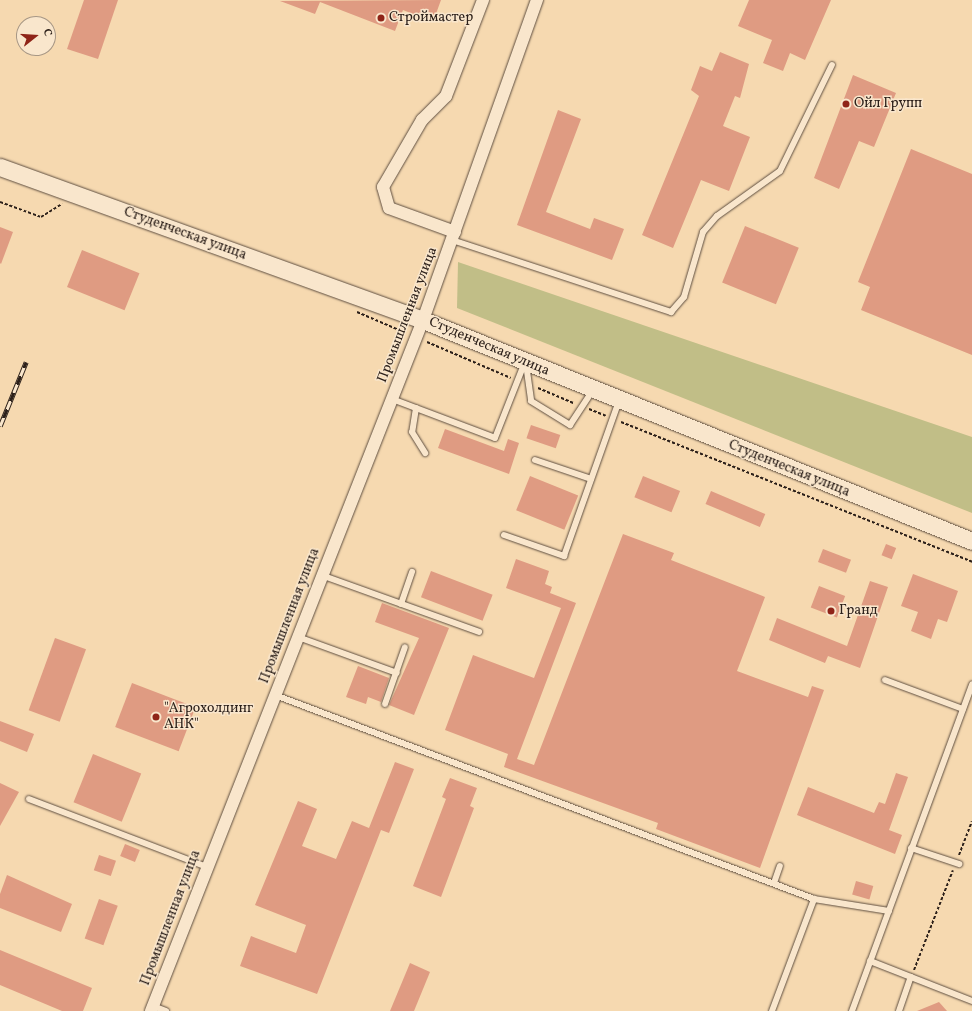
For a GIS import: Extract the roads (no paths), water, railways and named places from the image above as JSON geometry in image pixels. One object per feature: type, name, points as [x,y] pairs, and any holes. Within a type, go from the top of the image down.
[{"type":"main road","name":"Студенческая улица","points":[[0,167],[423,320],[619,401],[972,541]]},
{"type":"street","points":[[453,236],[389,208],[383,187],[422,120],[446,96],[484,0]]},
{"type":"street","name":"Промышленная улица","points":[[152,1008],[321,575],[423,320],[537,0]]},
{"type":"lane","points":[[453,236],[671,312],[684,297],[703,232],[717,216],[780,171],[832,65]]},
{"type":"lane","points":[[392,399],[495,438],[525,362]]},
{"type":"lane","points":[[525,362],[531,401],[570,426],[585,407],[593,390]]},
{"type":"lane","points":[[504,535],[564,556],[619,401]]},
{"type":"lane","points":[[416,408],[412,432],[425,453]]},
{"type":"lane","points":[[535,460],[591,479]]},
{"type":"lane","points":[[401,604],[412,572]]},
{"type":"lane","points":[[321,575],[479,632]]},
{"type":"lane","points":[[298,637],[397,673]]},
{"type":"lane","points":[[385,704],[405,647]]},
{"type":"lane","points":[[885,680],[963,709]]},
{"type":"lane","points":[[852,1011],[972,684]]},
{"type":"lane","points":[[275,695],[814,899],[889,911]]},
{"type":"lane","points":[[29,799],[207,867]]},
{"type":"lane","points":[[911,848],[958,863]]},
{"type":"lane","points":[[774,883],[780,866]]},
{"type":"lane","points":[[772,1011],[814,899]]},
{"type":"lane","points":[[870,961],[972,1001]]},
{"type":"lane","points":[[899,1011],[911,977]]},
{"type":"lane","points":[[152,1008],[166,1011]]},
{"type":"railway","points":[[0,426],[26,362]]},
{"type":"place","name":"Строймастер","points":[[381,18]]},
{"type":"place","name":"Ойл Групп","points":[[846,104]]},
{"type":"place","name":"Гранд","points":[[831,611]]},
{"type":"place","name":"\"Агрохолдинг АНК\"","points":[[156,717]]}]
